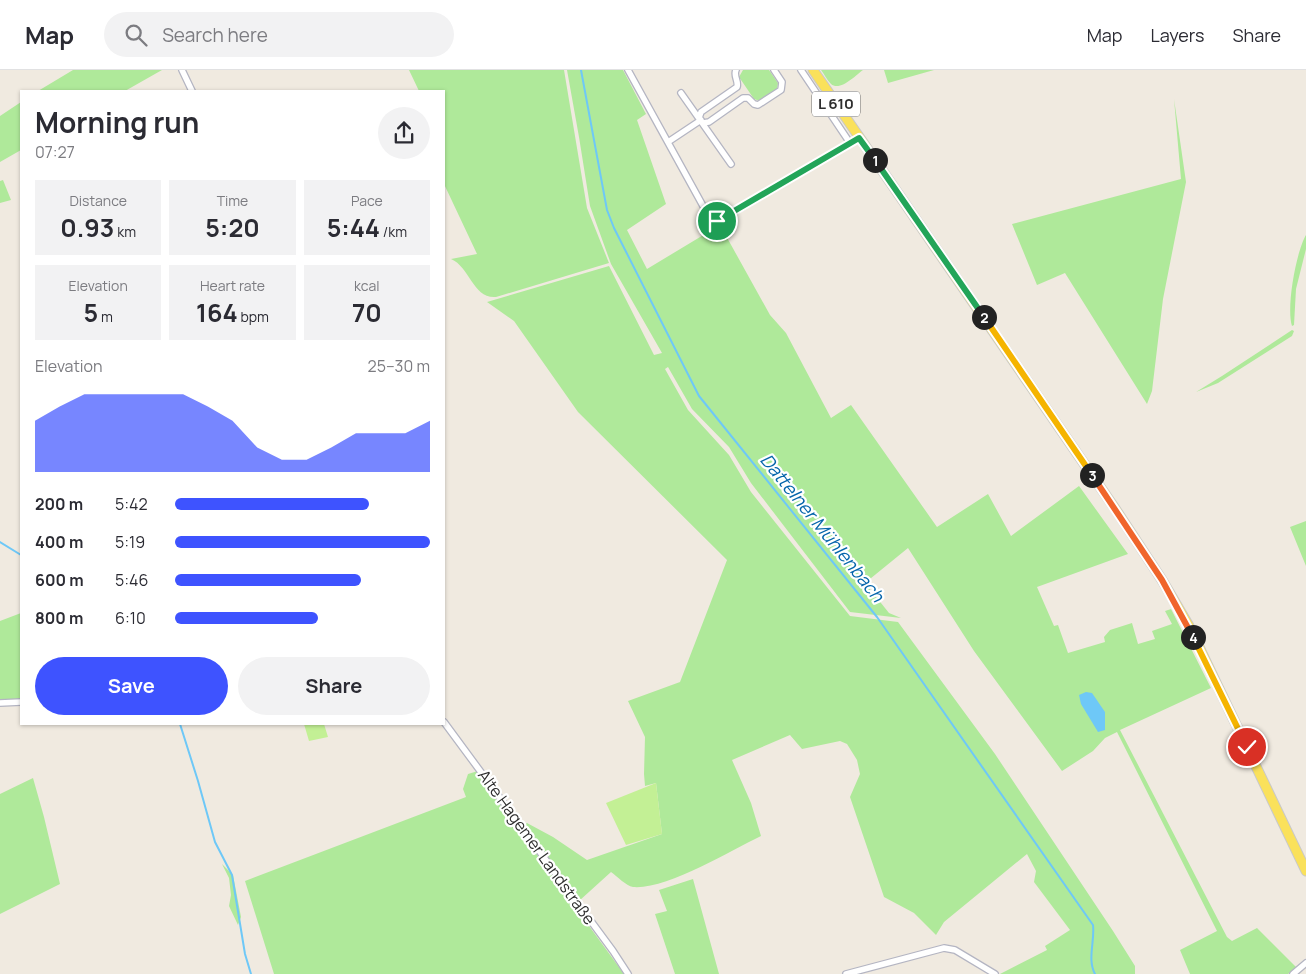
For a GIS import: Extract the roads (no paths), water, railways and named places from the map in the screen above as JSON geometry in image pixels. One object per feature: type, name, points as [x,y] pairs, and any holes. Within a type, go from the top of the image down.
[{"type":"main road","name":"L 610","points":[[813,70],[1162,580],[1188,626],[1306,870]]},
{"type":"street","points":[[182,70],[192,90]]},
{"type":"street","points":[[628,70],[713,221],[722,219],[859,138]]},
{"type":"street","points":[[701,120],[701,112],[737,87],[736,70]]},
{"type":"street","points":[[668,142],[701,120],[709,122],[743,98],[748,98],[758,105],[781,90],[782,82],[774,70]]},
{"type":"street","points":[[801,70],[850,143]]},
{"type":"street","points":[[681,93],[731,164]]},
{"type":"street","points":[[0,702],[20,702]]},
{"type":"street","name":"Alte Hagemer Landstraße","points":[[445,723],[608,944],[628,974]]},
{"type":"street","points":[[846,974],[944,948],[955,950],[995,974]]},
{"type":"street","points":[[1293,974],[1306,963]]},
{"type":"water","points":[[1086,692],[1092,693],[1105,712],[1105,730],[1098,732],[1081,704],[1079,695]]},
{"type":"waterway","name":"Dattelner Mühlenbach","points":[[581,70],[607,210],[614,228],[699,396],[877,617],[1093,925],[1091,956],[1095,974]]},
{"type":"waterway","points":[[0,542],[20,554]]},
{"type":"waterway","points":[[180,725],[215,842],[232,875],[245,954],[251,974]]}]
